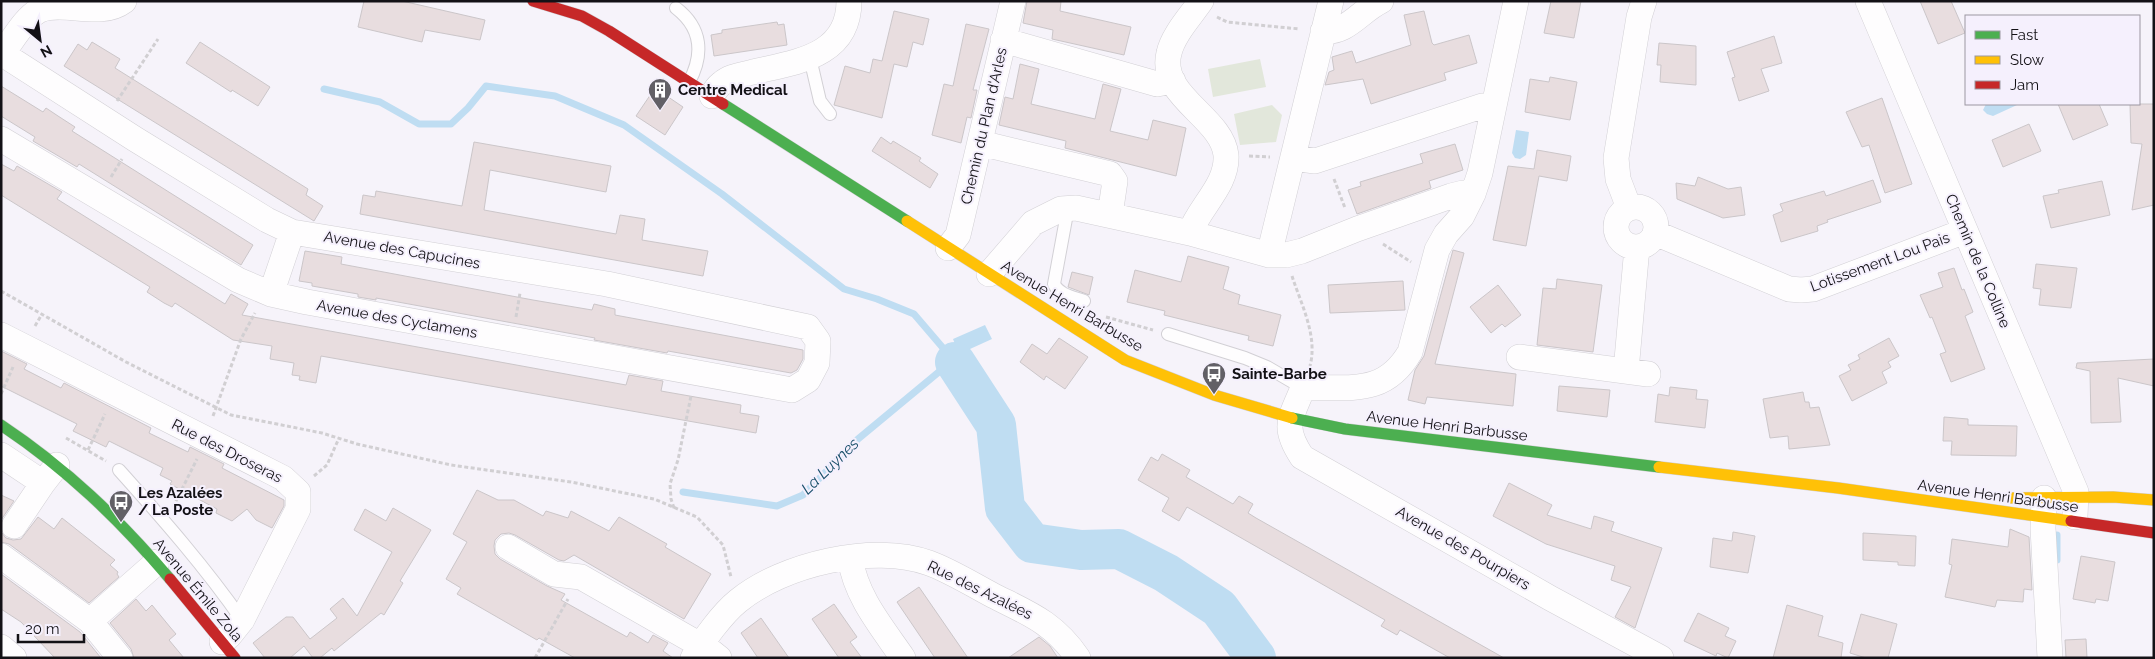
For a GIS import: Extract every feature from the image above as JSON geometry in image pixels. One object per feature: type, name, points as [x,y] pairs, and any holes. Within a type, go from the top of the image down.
[{"type":"main road","name":"Avenue Henri Barbusse","points":[[536,2],[582,16],[712,96],[1125,360],[1214,395],[1290,418],[1355,431],[1838,488],[2044,508],[2077,498],[2154,500]]},
{"type":"main road","name":"Avenue Émile Zola","points":[[1,425],[50,474],[121,523],[157,562],[226,652]]},
{"type":"main road","name":"Avenue Henri Barbusse","points":[[1838,488],[1996,498],[2044,508],[2075,522],[2154,533]]},
{"type":"street","name":"Avenue des Capucines","points":[[124,1],[110,8],[52,7],[41,9],[32,16],[2,53],[135,139],[267,220],[292,232],[607,284],[808,327],[818,341],[817,363]]},
{"type":"street","points":[[712,96],[720,84],[733,77],[810,58],[833,43],[845,25],[849,1]]},
{"type":"street","name":"Chemin du Plan d'Arles","points":[[948,248],[958,235],[1013,1]]},
{"type":"street","points":[[1277,255],[1293,158],[1331,1]]},
{"type":"street","points":[[1323,31],[1339,31],[1380,1]]},
{"type":"street","points":[[1290,418],[1303,388],[1371,386],[1383,381],[1402,365],[1410,352],[1437,250],[1446,234],[1462,216],[1473,194],[1480,172],[1516,1]]},
{"type":"street","points":[[1519,357],[1637,372],[1646,240],[1655,220],[1642,207],[1629,208],[1618,179],[1616,158],[1644,1]]},
{"type":"street","name":"Chemin de la Colline","points":[[1868,1],[2077,498],[2075,522]]},
{"type":"street","points":[[1190,233],[1200,211],[1219,184],[1225,169],[1226,155],[1221,138],[1213,127],[1183,96],[1172,81],[1168,65],[1168,54],[1172,44],[1193,4]]},
{"type":"street","points":[[1004,40],[1157,84],[1172,81]]},
{"type":"street","points":[[1293,158],[1315,160],[1482,106],[1493,106]]},
{"type":"street","name":"Avenue des Cyclamens","points":[[1,138],[238,280],[271,294],[512,340],[792,390],[808,380],[817,363]]},
{"type":"street","points":[[980,143],[1110,174],[1115,181],[1110,215]]},
{"type":"street","points":[[989,274],[1033,223],[1060,209],[1076,208],[1110,215],[1277,255],[1302,251],[1357,229],[1451,196],[1473,194]]},
{"type":"street","name":"Lotissement Lou Pais","points":[[1629,208],[1618,216],[1615,230],[1622,242],[1628,246],[1646,240],[1789,289],[1801,290],[1813,289],[1965,231]]},
{"type":"street","points":[[271,294],[292,232]]},
{"type":"street","name":"Rue des Droseras","points":[[1,334],[283,478],[298,492],[298,509],[242,620],[230,635],[226,652]]},
{"type":"street","name":"Avenue des Pourpiers","points":[[1290,418],[1289,429],[1292,442],[1302,457],[1550,598],[1661,658]]},
{"type":"street","points":[[1,455],[50,474],[14,526]]},
{"type":"street","points":[[2044,508],[2050,658]]},
{"type":"street","points":[[508,547],[554,574],[581,577],[704,654]]},
{"type":"street","points":[[1,556],[90,621],[120,658]]},
{"type":"street","name":"Rue des Azalées","points":[[704,654],[737,602],[764,584],[792,571],[819,563],[879,556],[906,558],[929,563],[1044,621],[1064,639],[1078,658]]},
{"type":"street","points":[[850,558],[861,596],[903,658]]},
{"type":"street","points":[[90,621],[157,562]]},
{"type":"street","points":[[1,647],[14,658]]},
{"type":"lane","points":[[676,8],[686,16],[697,34],[696,68],[688,82]]},
{"type":"lane","points":[[810,58],[820,101],[830,114]]},
{"type":"lane","points":[[1068,208],[1054,284],[1056,289],[1064,294],[1084,302]]},
{"type":"lane","points":[[1168,334],[1246,358],[1267,367],[1303,388]]},
{"type":"lane","points":[[119,470],[165,521],[242,620]]},
{"type":"path","points":[[1193,4],[1227,22],[1323,31]]},
{"type":"path","points":[[105,120],[158,39]]},
{"type":"path","points":[[99,197],[135,139]]},
{"type":"path","points":[[1226,155],[1293,158]]},
{"type":"path","points":[[1277,255],[1312,338],[1313,355],[1303,388]]},
{"type":"path","points":[[512,340],[524,271]]},
{"type":"path","points":[[1,291],[126,362],[231,415],[339,438],[459,467],[571,482],[654,499],[697,517],[723,545],[737,602]]},
{"type":"path","points":[[165,521],[206,440],[216,407],[242,339],[259,304],[271,294]]},
{"type":"path","points":[[1103,316],[1168,334]]},
{"type":"path","points":[[1,394],[23,346]]},
{"type":"path","points":[[674,508],[670,484],[678,460],[695,373]]},
{"type":"path","points":[[88,450],[115,393]]},
{"type":"path","points":[[298,492],[326,465],[339,438]]},
{"type":"path","points":[[535,658],[581,577]]},
{"type":"shaded area","points":[[1260,59],[1266,87],[1213,97],[1208,69]]},
{"type":"shaded area","points":[[1272,105],[1282,115],[1276,142],[1240,145],[1234,114]]},
{"type":"water","points":[[1986,105],[2017,105],[1993,116],[1983,110]]},
{"type":"water","points":[[1516,130],[1529,132],[1526,155],[1520,159],[1515,158],[1512,153]]},
{"type":"water","points":[[985,325],[992,339],[959,354],[953,339]]},
{"type":"building","points":[[364,1],[402,1],[485,20],[480,40],[425,30],[422,42],[358,27]]},
{"type":"building","points":[[1027,1],[1061,1],[1060,11],[1131,27],[1124,55],[1052,39],[1053,30],[1023,23]]},
{"type":"building","points":[[1551,1],[1581,1],[1574,38],[1544,33]]},
{"type":"building","points":[[1920,1],[1951,1],[1965,33],[1938,44]]},
{"type":"building","points":[[894,11],[929,19],[923,45],[913,42],[907,67],[894,64],[882,118],[834,105],[845,66],[870,73],[873,59],[882,61]]},
{"type":"building","points":[[1424,11],[1434,45],[1469,35],[1477,63],[1444,73],[1446,80],[1371,104],[1363,79],[1325,85],[1329,72],[1334,70],[1332,57],[1352,51],[1356,63],[1411,45],[1404,15]]},
{"type":"building","points":[[777,22],[778,25],[784,24],[787,45],[714,56],[711,35],[722,33],[722,30]]},
{"type":"building","points":[[966,24],[989,29],[973,90],[977,90],[971,118],[967,117],[961,143],[932,135],[944,84],[953,86]]},
{"type":"building","points":[[1774,36],[1782,63],[1761,69],[1769,91],[1739,101],[1732,78],[1735,77],[1727,52]]},
{"type":"building","points":[[92,42],[120,59],[115,68],[308,189],[306,195],[323,206],[314,221],[64,66],[78,44],[87,50]]},
{"type":"building","points":[[200,42],[270,87],[258,106],[232,90],[231,92],[186,63]]},
{"type":"building","points":[[1659,43],[1696,46],[1696,85],[1660,82],[1661,65],[1657,65]]},
{"type":"building","points":[[1020,64],[1039,69],[1031,104],[1095,119],[1103,84],[1121,89],[1110,131],[1148,140],[1153,120],[1186,128],[1176,176],[1065,148],[1066,141],[999,125],[1005,97],[1013,99]]},
{"type":"building","points":[[1550,77],[1577,82],[1570,120],[1525,112],[1530,79],[1549,82]]},
{"type":"building","points":[[1,86],[43,112],[46,108],[75,127],[72,131],[253,245],[241,265],[79,164],[77,167],[33,141],[35,137],[1,116]]},
{"type":"building","name":"Centre Medical","points":[[655,88],[683,107],[665,135],[636,116]]},
{"type":"building","points":[[1882,98],[1912,184],[1885,193],[1869,145],[1862,147],[1846,112]]},
{"type":"building","points":[[2154,104],[2154,205],[2132,210],[2142,144],[2131,143],[2130,105]]},
{"type":"building","points":[[2058,105],[2099,105],[2108,125],[2073,140]]},
{"type":"building","points":[[2029,124],[2041,151],[2003,167],[1992,140]]},
{"type":"building","points":[[881,137],[891,144],[893,141],[921,158],[919,161],[938,174],[930,188],[872,151]]},
{"type":"building","points":[[474,142],[611,166],[606,192],[490,170],[484,210],[616,234],[620,215],[645,219],[642,240],[708,251],[703,276],[360,214],[363,195],[375,197],[376,191],[462,206]]},
{"type":"building","points":[[1455,144],[1463,170],[1429,181],[1431,188],[1357,214],[1348,190],[1361,186],[1360,182],[1423,163],[1420,154]]},
{"type":"building","points":[[1537,150],[1571,156],[1567,181],[1539,176],[1526,246],[1493,240],[1508,166],[1534,169]]},
{"type":"building","points":[[1,164],[14,171],[17,166],[62,192],[57,199],[225,304],[231,294],[248,304],[242,315],[626,385],[629,375],[663,381],[661,391],[741,405],[740,413],[759,416],[756,433],[321,356],[316,383],[299,380],[300,376],[292,375],[294,363],[270,359],[272,346],[233,340],[175,303],[172,307],[164,303],[147,292],[150,287],[1,195]]},
{"type":"building","points":[[1698,177],[1728,189],[1741,187],[1745,215],[1723,218],[1677,199],[1676,183],[1695,186]]},
{"type":"building","points":[[1873,180],[1881,202],[1827,220],[1828,222],[1817,226],[1818,231],[1781,242],[1773,215],[1783,211],[1780,204],[1824,191],[1826,196]]},
{"type":"building","points":[[2102,181],[2110,215],[2051,228],[2043,196],[2059,193],[2058,190]]},
{"type":"building","points":[[1453,250],[1464,253],[1435,364],[1516,374],[1513,406],[1427,397],[1425,404],[1408,400],[1415,370],[1424,356]]},
{"type":"building","points":[[305,251],[342,257],[341,264],[533,300],[592,310],[594,304],[615,309],[615,315],[803,350],[803,359],[797,370],[791,373],[594,340],[595,338],[376,298],[376,300],[358,297],[358,294],[312,286],[312,283],[299,281]]},
{"type":"building","points":[[1188,256],[1229,267],[1223,289],[1240,295],[1238,304],[1281,315],[1273,346],[1248,340],[1249,336],[1164,315],[1165,311],[1127,302],[1135,270],[1181,282]]},
{"type":"building","points":[[2036,264],[2077,268],[2071,308],[2039,305],[2041,289],[2033,288]]},
{"type":"building","points":[[1954,268],[1973,312],[1965,316],[1985,369],[1951,382],[1940,354],[1946,352],[1932,317],[1930,318],[1920,295],[1943,287],[1938,273]]},
{"type":"building","points":[[1072,272],[1093,277],[1089,295],[1068,287]]},
{"type":"building","points":[[1557,279],[1602,285],[1593,352],[1537,345],[1543,288],[1556,289]]},
{"type":"building","points":[[1403,281],[1405,310],[1330,313],[1328,285]]},
{"type":"building","points":[[1498,285],[1521,315],[1505,327],[1502,324],[1491,333],[1470,307]]},
{"type":"building","points":[[1059,338],[1088,357],[1065,389],[1046,376],[1044,380],[1020,362],[1032,344],[1047,354]]},
{"type":"building","points":[[1889,338],[1899,356],[1888,362],[1891,367],[1882,372],[1887,383],[1852,401],[1839,376],[1851,370],[1848,365],[1860,359],[1858,355]]},
{"type":"building","points":[[1,351],[27,364],[24,369],[61,388],[64,383],[151,428],[149,433],[188,452],[190,447],[224,464],[222,468],[284,500],[284,506],[272,528],[256,520],[247,509],[232,521],[216,513],[217,509],[170,484],[172,481],[160,475],[163,468],[109,441],[106,447],[73,431],[77,424],[1,386]]},
{"type":"building","points":[[2154,359],[2154,386],[2118,378],[2121,422],[2091,423],[2090,371],[2076,368],[2077,363]]},
{"type":"building","points":[[1559,386],[1610,390],[1607,417],[1557,411]]},
{"type":"building","points":[[1670,387],[1697,390],[1696,399],[1708,400],[1705,428],[1655,422],[1658,394],[1669,396]]},
{"type":"building","points":[[1803,392],[1805,402],[1809,402],[1810,408],[1819,407],[1830,445],[1789,449],[1788,436],[1770,438],[1763,399]]},
{"type":"building","points":[[1944,417],[1968,419],[1968,425],[2017,426],[2016,456],[1951,455],[1952,441],[1943,441]]},
{"type":"building","points":[[1162,454],[1190,470],[1186,477],[1233,504],[1239,496],[1253,504],[1248,513],[1256,518],[1504,658],[1450,658],[1400,630],[1397,635],[1381,626],[1385,620],[1187,507],[1179,521],[1162,511],[1169,498],[1138,480],[1151,457],[1158,461]]},
{"type":"building","points":[[1509,483],[1552,505],[1547,515],[1591,529],[1594,516],[1614,522],[1611,531],[1662,548],[1635,628],[1615,617],[1631,587],[1611,580],[1615,566],[1546,544],[1493,516]]},
{"type":"building","points":[[477,490],[498,500],[514,500],[543,516],[546,511],[568,518],[571,511],[609,531],[619,517],[667,544],[665,547],[711,574],[684,619],[574,555],[564,561],[559,560],[509,533],[501,534],[495,540],[495,554],[500,559],[565,594],[561,600],[627,637],[630,632],[648,643],[653,635],[668,643],[663,651],[673,658],[575,658],[539,638],[537,640],[457,594],[461,588],[446,579],[467,542],[453,534]]},
{"type":"building","points":[[1,495],[14,501],[1,520]]},
{"type":"building","points":[[393,508],[431,530],[400,581],[403,583],[384,615],[381,613],[334,651],[332,648],[320,658],[313,658],[304,646],[290,658],[265,658],[253,643],[286,617],[293,617],[310,639],[337,618],[330,609],[343,598],[357,616],[392,552],[354,530],[365,509],[386,521]]},
{"type":"building","points":[[38,517],[54,529],[62,518],[115,560],[110,565],[118,572],[119,577],[89,603],[9,544],[1,542],[1,532],[6,538],[13,540],[21,539]]},
{"type":"building","points":[[2010,529],[2029,537],[2032,590],[2024,589],[2023,602],[1997,600],[1995,607],[1945,597],[1952,565],[1949,564],[1952,539],[2008,547]]},
{"type":"building","points":[[1733,532],[1755,536],[1748,573],[1710,567],[1713,538],[1732,541]]},
{"type":"building","points":[[1863,533],[1916,536],[1915,566],[1898,565],[1898,562],[1863,560]]},
{"type":"building","points":[[2081,556],[2115,562],[2108,601],[2096,599],[2095,603],[2073,599]]},
{"type":"building","points":[[1,574],[80,632],[101,658],[55,658],[21,622],[1,609]]},
{"type":"building","points":[[919,587],[968,658],[935,658],[897,602]]},
{"type":"building","points":[[136,599],[146,611],[152,605],[176,634],[169,640],[184,658],[134,658],[131,649],[110,623]]},
{"type":"building","points":[[834,604],[857,637],[850,642],[862,658],[839,658],[812,619]]},
{"type":"building","points":[[1787,605],[1823,616],[1818,636],[1843,643],[1841,658],[1773,658]]},
{"type":"building","points":[[1698,613],[1729,628],[1725,636],[1736,641],[1728,658],[1717,653],[1716,656],[1684,641]]},
{"type":"building","points":[[1861,614],[1897,624],[1888,658],[1866,658],[1850,653]]},
{"type":"building","points":[[761,618],[789,658],[758,658],[741,633]]},
{"type":"building","points":[[1039,637],[1050,646],[1058,658],[1008,658]]},
{"type":"building","points":[[2086,639],[2087,658],[2066,658],[2065,640]]},
{"type":"waterway","name":"La Luynes","points":[[324,89],[380,102],[419,124],[451,124],[468,108],[486,86],[555,96],[624,125],[722,194],[844,289],[877,299],[914,314],[955,362],[940,371],[858,439],[803,495],[777,506],[683,492]]},
{"type":"waterway","points":[[955,362],[996,425],[1005,508],[1032,543],[1081,550],[1119,549],[1166,573],[1219,608],[1256,658]]},
{"type":"waterway","points":[[2057,535],[2057,560]]},
{"type":"traffic: fast","points":[[723,104],[907,221]]},
{"type":"traffic: fast","points":[[1292,418],[1345,429],[1659,467]]},
{"type":"traffic: fast","points":[[1,425],[48,459],[91,496],[170,579]]},
{"type":"traffic: slow","points":[[907,221],[1125,360],[1214,395],[1292,418]]},
{"type":"traffic: slow","points":[[1659,467],[1838,488],[2071,521]]},
{"type":"traffic: slow","points":[[2012,498],[2113,497],[2154,500]]},
{"type":"traffic: jam","points":[[533,1],[582,16],[609,31],[723,104]]},
{"type":"traffic: jam","points":[[2071,521],[2154,533]]},
{"type":"traffic: jam","points":[[170,579],[235,658]]},
{"type":"place","name":"Centre Medical","points":[[660,111]]},
{"type":"place","name":"Sainte-Barbe","points":[[1214,395]]},
{"type":"place","name":"Les Azalées / La Poste","points":[[121,523]]}]
